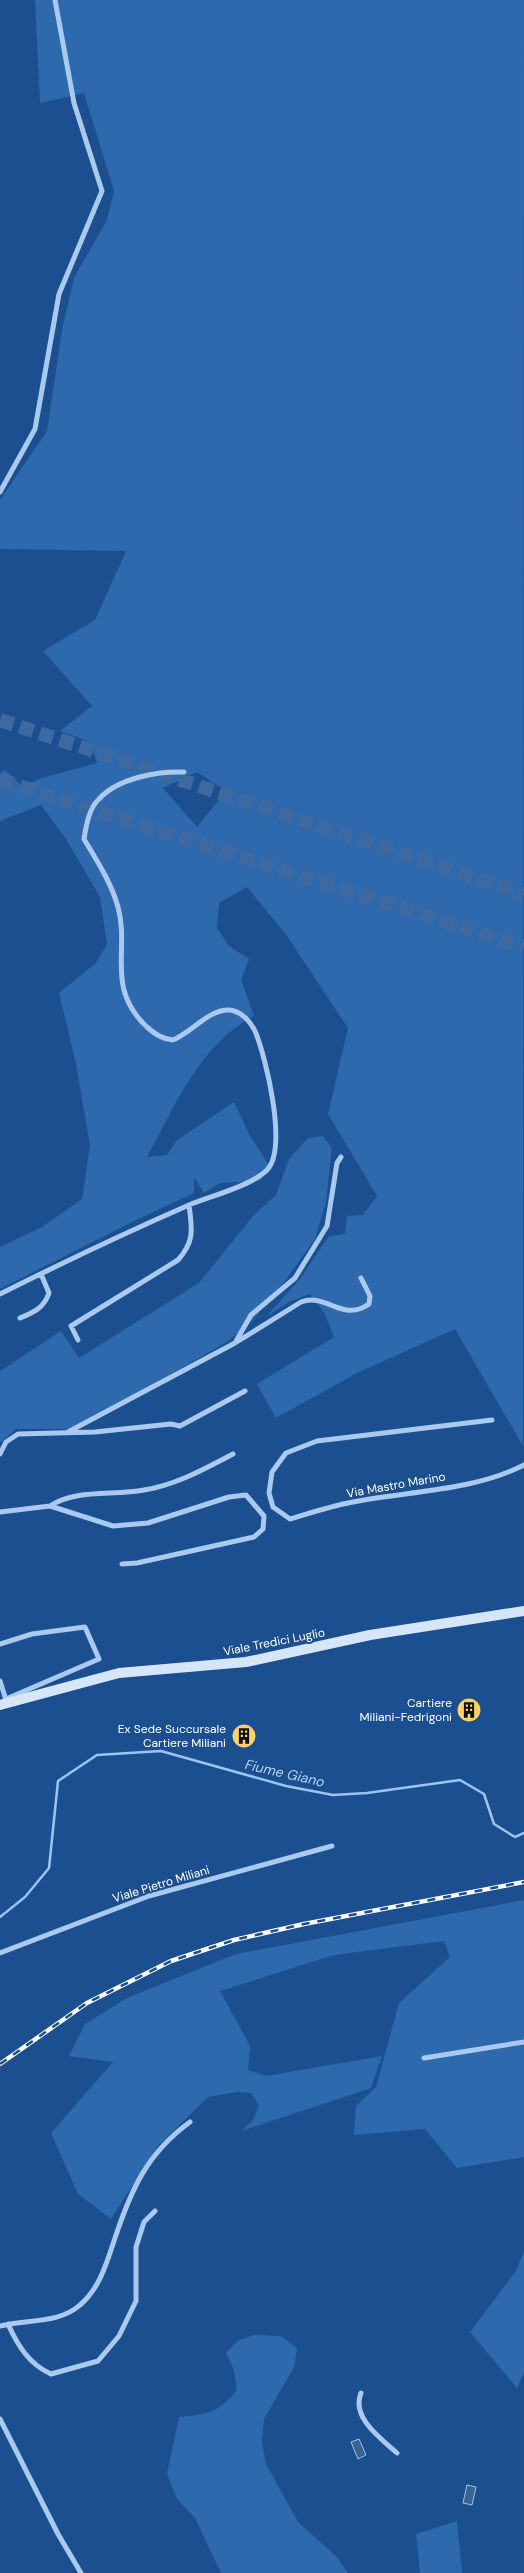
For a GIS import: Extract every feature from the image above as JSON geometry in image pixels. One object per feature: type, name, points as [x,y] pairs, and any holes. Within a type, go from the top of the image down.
[{"type":"main road","name":"Viale Tredici Luglio","points":[[4,1702],[119,1673],[246,1662],[370,1635],[524,1610]]},
{"type":"street","points":[[0,492],[35,428],[59,294],[102,191],[74,103],[55,0]]},
{"type":"street","points":[[0,1294],[189,1205],[262,1175],[275,1160],[277,1141],[274,1107],[255,1031],[247,1019],[230,1010],[219,1012],[173,1040],[165,1040],[142,1022],[128,1001],[120,977],[119,910],[109,882],[84,839],[95,804],[106,794],[142,776],[165,771],[184,772]]},
{"type":"street","points":[[235,1343],[251,1315],[295,1278],[328,1226],[337,1163],[341,1157]]},
{"type":"street","points":[[78,1340],[71,1326],[178,1260],[187,1250],[192,1234],[189,1205]]},
{"type":"street","points":[[20,1318],[46,1302],[49,1293],[40,1274]]},
{"type":"street","points":[[68,1432],[235,1343],[309,1299],[352,1312],[363,1308],[369,1304],[370,1296],[361,1278]]},
{"type":"street","points":[[0,1454],[6,1442],[18,1434],[95,1432],[171,1424],[180,1426],[245,1391]]},
{"type":"street","points":[[264,1516],[273,1507],[269,1493],[272,1472],[286,1453],[317,1441],[492,1420]]},
{"type":"street","points":[[50,1506],[61,1499],[144,1490],[176,1482],[233,1454]]},
{"type":"street","name":"Via Mastro Marino","points":[[273,1507],[290,1519],[351,1502],[458,1485],[504,1475],[524,1465]]},
{"type":"street","points":[[0,1512],[50,1506],[113,1526],[148,1523],[229,1497],[246,1495],[264,1516],[264,1529],[254,1537],[137,1563],[122,1564]]},
{"type":"street","points":[[0,1644],[32,1634],[85,1627],[99,1659],[4,1702],[0,1681]]},
{"type":"street","name":"Viale Pietro Miliani","points":[[0,1953],[149,1896],[332,1846]]},
{"type":"street","points":[[424,2058],[524,2042]]},
{"type":"street","points":[[0,2326],[57,2318],[80,2306],[101,2278],[132,2190],[148,2162],[175,2133],[190,2122]]},
{"type":"street","points":[[8,2324],[18,2347],[39,2369],[51,2374],[98,2361],[119,2336],[136,2301],[136,2247],[144,2222],[155,2211]]},
{"type":"street","points":[[361,2393],[357,2402],[360,2412],[370,2428],[397,2453]]},
{"type":"street","points":[[0,2419],[58,2534],[81,2573]]},
{"type":"shaded area","points":[[35,0],[524,0],[523,1446],[455,1329],[357,1373],[276,1418],[257,1384],[334,1337],[325,1314],[310,1294],[289,1302],[266,1317],[300,1279],[329,1236],[345,1234],[347,1216],[363,1215],[377,1196],[328,1114],[348,1028],[287,936],[247,887],[219,903],[217,928],[229,946],[249,959],[241,980],[254,1016],[235,1028],[204,1059],[179,1097],[147,1157],[167,1155],[176,1141],[234,1102],[249,1134],[268,1164],[260,1181],[220,1183],[204,1193],[194,1177],[194,1193],[134,1221],[0,1289],[0,1247],[42,1227],[82,1199],[90,1146],[76,1064],[59,993],[96,963],[107,944],[100,897],[66,839],[41,805],[0,821],[0,773],[5,770],[22,786],[42,778],[97,763],[90,742],[60,731],[92,706],[43,651],[95,620],[126,551],[0,549],[0,500],[47,431],[62,330],[74,278],[107,220],[114,191],[84,93],[40,103]],"holes":[[[197,772],[226,791],[197,827],[163,788]]]},
{"type":"shaded area","points":[[323,1136],[332,1148],[326,1202],[315,1239],[282,1285],[252,1321],[227,1342],[74,1429],[16,1429],[0,1443],[0,1371],[61,1331],[79,1358],[199,1283],[253,1216],[276,1195],[289,1159],[308,1138]]},
{"type":"shaded area","points":[[524,1900],[524,2157],[457,2168],[425,2129],[354,2135],[356,2106],[376,2087],[399,2003],[450,1957],[444,1941],[334,1955],[220,1991],[250,2046],[248,2070],[266,2076],[382,2056],[371,2088],[241,2131],[253,2120],[259,2105],[251,2093],[238,2092],[208,2097],[157,2147],[111,2219],[78,2194],[51,2133],[113,2062],[69,2056],[85,2024],[127,1998],[236,1954]]},
{"type":"shaded area","points":[[524,2251],[524,2373],[517,2388],[470,2332],[516,2271]]},
{"type":"shaded area","points":[[254,2335],[281,2336],[297,2348],[294,2367],[264,2419],[262,2443],[266,2464],[298,2522],[337,2557],[348,2573],[221,2573],[195,2518],[177,2499],[167,2474],[179,2417],[212,2411],[230,2398],[237,2390],[234,2370],[226,2353],[239,2340]]},
{"type":"shaded area","points":[[359,2439],[366,2455],[358,2459],[351,2442]]},
{"type":"shaded area","points":[[467,2485],[476,2487],[472,2505],[463,2503]]},
{"type":"shaded area","points":[[457,2521],[462,2573],[420,2573],[416,2534]]},
{"type":"waterway","name":"Fiume Giano","points":[[0,1917],[25,1897],[49,1868],[58,1781],[97,1755],[161,1751],[286,1786],[333,1795],[367,1793],[460,1780],[484,1794],[494,1824],[515,1837],[524,1833]]},
{"type":"tunnel","points":[[0,720],[524,894]]},
{"type":"tunnel","points":[[0,780],[524,947]]},
{"type":"railway","points":[[0,2064],[87,2003],[171,1961],[234,1940],[304,1924],[524,1882]]},
{"type":"place","name":"Cartiere Miliani-Fedrigoni","points":[[469,1710]]},
{"type":"place","name":"Ex Sede Succursale Cartiere Miliani","points":[[244,1736]]}]
